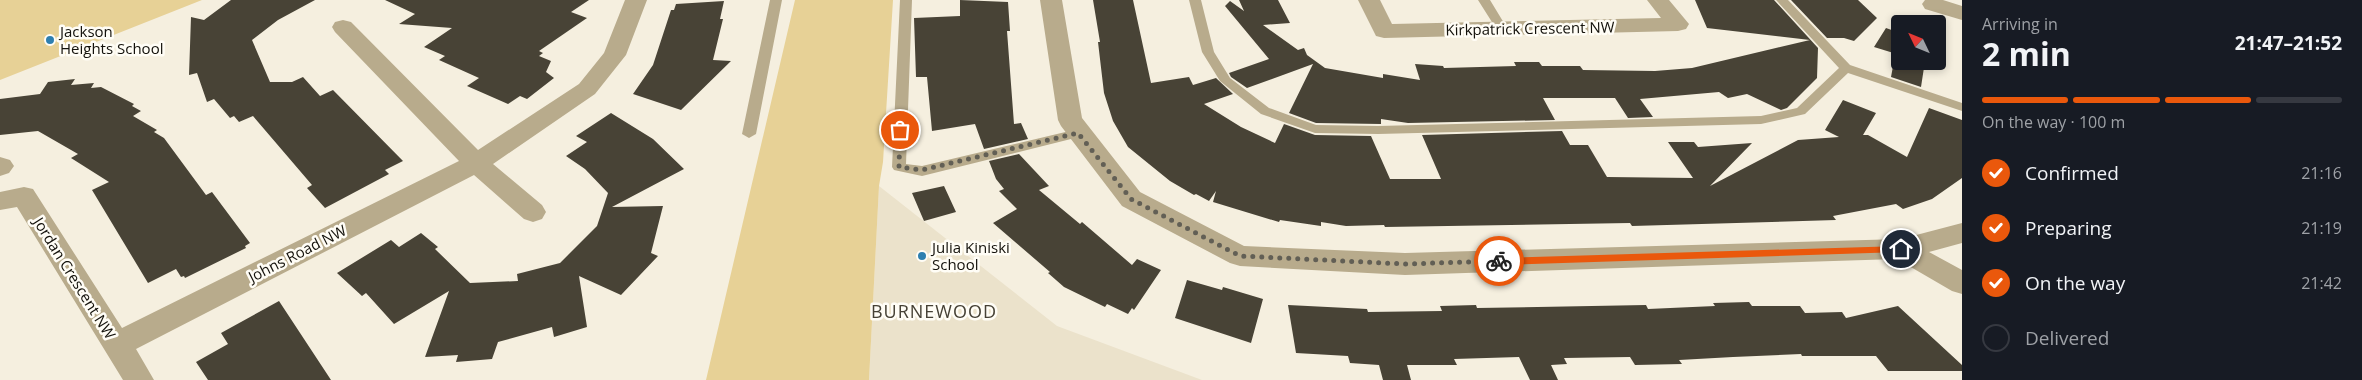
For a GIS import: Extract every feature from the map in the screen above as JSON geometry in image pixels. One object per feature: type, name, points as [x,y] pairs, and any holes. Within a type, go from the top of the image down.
[{"type":"street","name":"Johns Road NW","points":[[117,344],[476,163],[587,90],[615,54],[636,0]]},
{"type":"street","points":[[1051,0],[1070,120],[1078,133],[1131,199],[1240,256],[1405,264],[1901,249],[1962,232]]},
{"type":"street","name":"Kirkpatrick Crescent NW","points":[[1369,0],[1384,31],[1678,24],[1658,0]]},
{"type":"street","points":[[1933,4],[1962,13]]},
{"type":"street","points":[[343,27],[476,163],[533,212]]},
{"type":"street","name":"Jordan Crescent NW","points":[[0,201],[24,196],[140,380]]},
{"type":"street","points":[[1901,249],[1962,283]]},
{"type":"lane","points":[[749,134],[776,0]]},
{"type":"lane","points":[[906,0],[899,167],[922,170],[1078,133]]},
{"type":"lane","points":[[1195,0],[1208,52],[1226,81],[1265,111],[1315,129],[1378,130],[1761,120],[1801,111],[1846,68]]},
{"type":"lane","points":[[1484,0],[1501,28]]},
{"type":"lane","points":[[1782,0],[1846,68],[1962,107]]},
{"type":"shaded area","name":"Jackson Heights School","points":[[0,0],[202,0],[0,80]]},
{"type":"shaded area","points":[[795,0],[893,0],[883,162],[879,186],[869,380],[706,380]]},
{"type":"shaded area","name":"Julia Kiniski School","points":[[879,186],[1057,326],[1202,380],[869,380]]},
{"type":"building","points":[[231,0],[315,0],[278,20],[252,40],[270,82],[292,82],[303,77],[320,96],[333,90],[403,161],[385,170],[389,174],[325,208],[307,188],[312,185],[253,116],[239,122],[234,116],[230,118],[214,99],[207,102],[197,73],[189,75],[191,17],[204,20]]},
{"type":"building","points":[[385,0],[589,0],[571,12],[587,18],[539,51],[543,53],[539,56],[551,61],[546,72],[554,78],[527,99],[520,96],[508,104],[467,86],[479,78],[439,60],[445,56],[424,47],[452,28],[399,24],[415,14]]},
{"type":"building","points":[[960,0],[1008,2],[1010,31],[1007,31],[1014,124],[1021,123],[1028,139],[984,149],[975,124],[932,131],[927,77],[916,77],[914,18],[960,16]]},
{"type":"building","points":[[1093,0],[1133,0],[1151,83],[1189,77],[1193,85],[1216,78],[1233,94],[1204,104],[1241,127],[1275,143],[1284,124],[1315,135],[1371,136],[1390,179],[1441,179],[1422,135],[1562,131],[1570,145],[1588,145],[1607,177],[1693,178],[1668,142],[1694,142],[1698,147],[1752,143],[1710,186],[1798,140],[1839,137],[1825,130],[1843,100],[1876,113],[1863,135],[1868,135],[1907,157],[1929,108],[1962,120],[1962,178],[1932,199],[1903,209],[1896,204],[1833,216],[1836,220],[1632,226],[1630,223],[1385,227],[1384,225],[1346,226],[1321,222],[1321,226],[1280,220],[1279,222],[1213,202],[1216,191],[1209,201],[1196,194],[1194,195],[1170,181],[1128,147],[1113,121],[1104,93],[1098,42],[1100,42]]},
{"type":"building","points":[[1239,0],[1278,0],[1290,23],[1263,25],[1298,50],[1304,48],[1307,55],[1325,68],[1383,78],[1383,74],[1420,80],[1415,64],[1443,66],[1444,68],[1516,66],[1514,62],[1539,62],[1542,66],[1580,66],[1583,70],[1655,71],[1692,68],[1810,40],[1707,28],[1695,0],[1774,0],[1818,48],[1817,78],[1787,108],[1781,110],[1747,94],[1728,98],[1719,92],[1640,99],[1653,117],[1628,118],[1615,98],[1543,98],[1555,120],[1408,123],[1381,119],[1381,124],[1316,123],[1289,113],[1313,64],[1247,88],[1231,77],[1229,73],[1269,59],[1225,6],[1230,1],[1244,11]]},
{"type":"building","points":[[1791,0],[1858,0],[1877,18],[1854,41],[1844,38],[1827,38]]},
{"type":"building","points":[[724,1],[720,19],[723,19],[713,60],[731,61],[681,110],[633,94],[653,65],[671,10],[674,10],[676,4]]},
{"type":"building","points":[[1886,28],[1891,30],[1891,52],[1874,47]]},
{"type":"building","points":[[1892,70],[1924,70],[1921,87],[1891,77]]},
{"type":"building","points":[[75,79],[71,85],[94,83],[91,88],[101,87],[134,104],[132,106],[141,111],[133,116],[157,130],[154,132],[164,138],[206,195],[212,192],[250,243],[245,246],[246,248],[185,278],[184,276],[181,277],[176,269],[148,283],[92,190],[109,182],[71,158],[78,154],[38,131],[0,135],[0,99],[40,94],[48,82]]},
{"type":"building","points":[[611,113],[653,139],[684,169],[612,207],[663,206],[651,253],[658,256],[621,295],[579,276],[587,327],[554,337],[552,327],[498,342],[492,359],[456,362],[458,355],[425,357],[449,291],[394,324],[366,293],[362,296],[337,273],[391,240],[399,247],[421,233],[438,247],[435,249],[470,283],[518,281],[517,274],[560,263],[597,226],[608,193],[585,169],[566,156],[587,142],[576,136]]},
{"type":"building","points":[[1019,154],[1049,186],[1039,190],[1080,224],[1082,222],[1132,265],[1137,259],[1161,270],[1134,310],[1132,308],[1128,314],[1107,304],[1105,307],[1064,287],[1048,273],[1050,272],[993,223],[1017,209],[999,191],[1004,189],[996,179],[989,161]]},
{"type":"building","points":[[944,186],[956,212],[924,221],[912,193]]},
{"type":"building","points":[[1187,280],[1222,290],[1223,287],[1263,299],[1251,343],[1175,318]]},
{"type":"building","points":[[279,301],[331,380],[208,380],[196,362],[228,344],[221,333]]},
{"type":"building","points":[[1749,302],[1752,306],[1800,306],[1805,313],[1842,312],[1846,318],[1898,306],[1962,365],[1962,371],[1888,371],[1876,356],[1802,356],[1801,354],[1679,360],[1682,364],[1635,365],[1630,357],[1564,358],[1567,364],[1551,365],[1558,380],[1530,380],[1519,357],[1454,359],[1457,365],[1407,365],[1411,380],[1383,380],[1379,365],[1350,363],[1348,356],[1296,353],[1288,305],[1367,309],[1368,312],[1442,311],[1440,306],[1476,305],[1477,308],[1646,305],[1648,309],[1715,306],[1713,303]]},
{"type":"way so far","points":[[900,130],[899,167],[922,170],[1078,133],[1131,199],[1240,256],[1405,264],[1499,261]]},
{"type":"place","name":"Jackson Heights School","points":[[50,40]]},
{"type":"place","name":"Julia Kiniski School","points":[[922,256]]},
{"type":"district","name":"BURNEWOOD","points":[[934,311]]},
{"type":"route","points":[[1499,261],[1901,249]]}]
